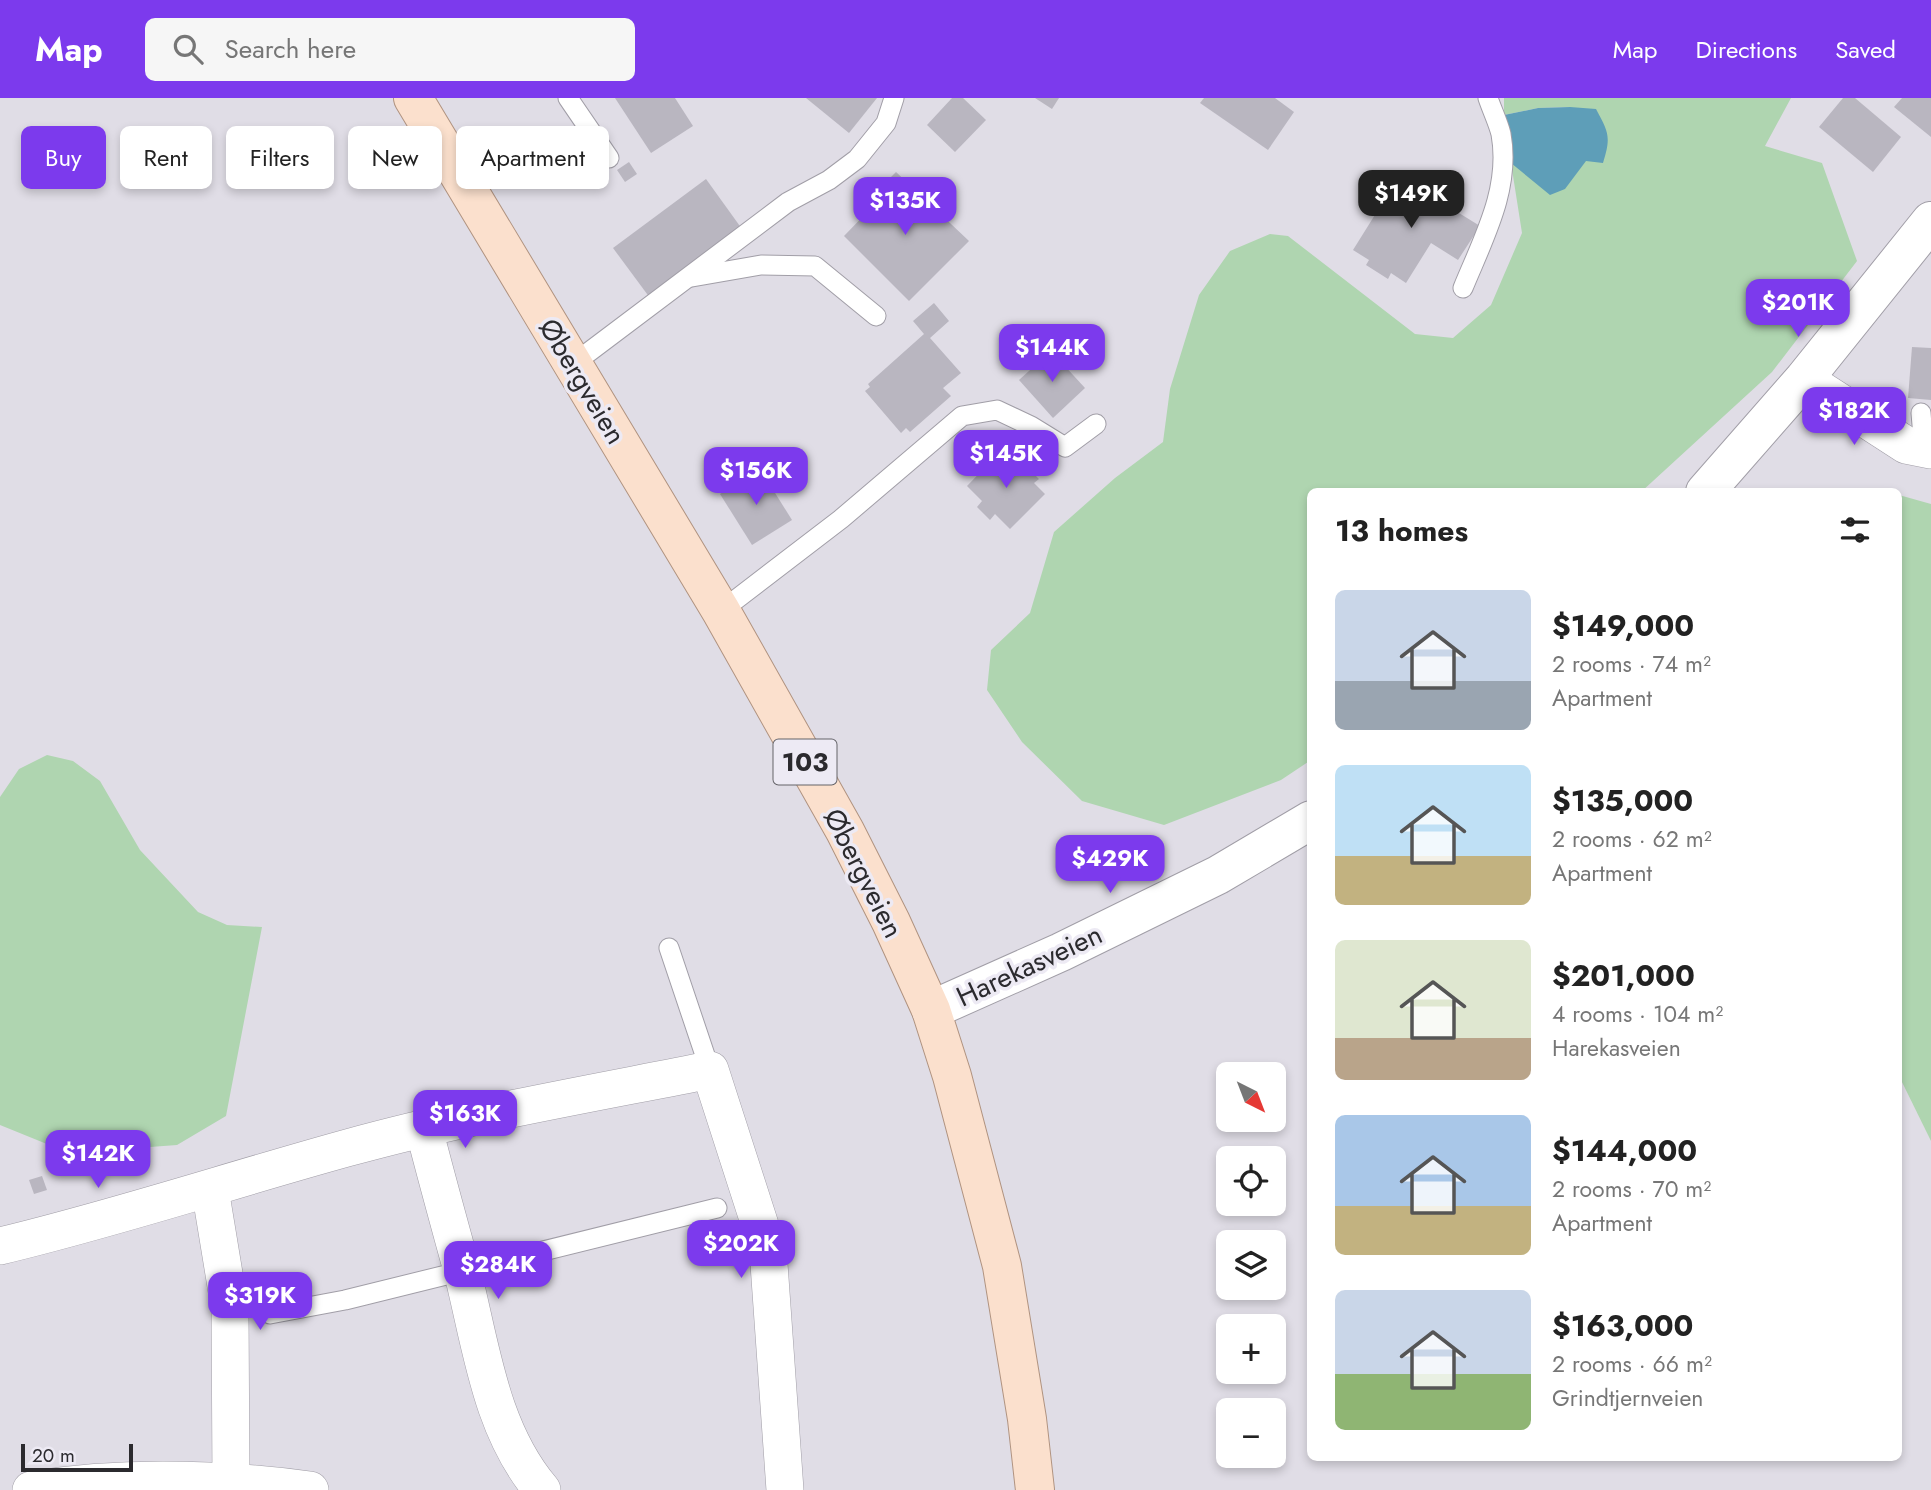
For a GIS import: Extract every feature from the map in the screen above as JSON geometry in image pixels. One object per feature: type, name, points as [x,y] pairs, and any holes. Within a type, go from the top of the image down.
[{"type":"main road","name":"Øbergveien","points":[[420,100],[573,364],[721,611],[845,831],[931,1010],[1002,1266],[1027,1419],[1035,1490]]},
{"type":"street","points":[[1709,488],[1804,379],[1931,221]]},
{"type":"street","points":[[1804,379],[1906,445],[1925,437]]},
{"type":"street","name":"Harekasveien","points":[[931,1010],[1061,952],[1218,875],[1307,822]]},
{"type":"street","points":[[0,1247],[349,1147],[535,1104],[710,1070],[768,1250],[785,1490]]},
{"type":"street","points":[[424,1129],[489,1380],[506,1432],[518,1457],[542,1490]]},
{"type":"street","points":[[210,1189],[230,1310],[233,1382],[231,1482]]},
{"type":"street","points":[[31,1490],[125,1480],[231,1482],[310,1490]]},
{"type":"lane","points":[[568,98],[587,126]]},
{"type":"lane","points":[[573,364],[788,202],[829,180],[857,159],[886,122],[894,98]]},
{"type":"lane","points":[[1462,288],[1499,198],[1503,167],[1501,133],[1488,98]]},
{"type":"lane","points":[[688,278],[761,265],[815,266],[876,316]]},
{"type":"lane","points":[[721,611],[841,519],[962,416],[997,410],[1031,426],[1065,447],[1096,424]]},
{"type":"lane","points":[[668,948],[710,1070]]},
{"type":"lane","points":[[270,1314],[345,1300],[717,1208]]},
{"type":"green space","points":[[1504,98],[1791,98],[1765,146],[1822,163],[1857,261],[1772,372],[1645,488],[1307,488],[1307,763],[1281,780],[1164,825],[1082,801],[1022,742],[987,690],[991,650],[1030,613],[1054,532],[1115,478],[1163,442],[1170,389],[1199,295],[1230,251],[1270,234],[1288,236],[1415,334],[1453,338],[1491,305],[1522,233],[1511,163],[1518,166],[1570,107],[1538,108],[1504,115]]},
{"type":"green space","points":[[1902,496],[1931,504],[1931,1141],[1902,1082]]},
{"type":"green space","points":[[47,755],[73,761],[100,781],[140,850],[198,912],[227,925],[262,927],[226,1116],[177,1145],[69,1153],[0,1125],[0,797],[19,769]]},
{"type":"water","points":[[1538,108],[1596,109],[1607,135],[1606,154],[1603,163],[1586,161],[1565,189],[1550,195],[1511,163],[1504,115]]},
{"type":"building","points":[[615,98],[675,98],[693,126],[651,153]]},
{"type":"building","points":[[806,98],[877,98],[849,133]]},
{"type":"building","points":[[952,98],[963,98],[986,120],[955,152],[927,125]]},
{"type":"building","points":[[1035,98],[1059,98],[1052,109]]},
{"type":"building","points":[[1204,98],[1275,98],[1294,112],[1268,150],[1200,103]]},
{"type":"building","points":[[1843,98],[1855,98],[1901,137],[1873,172],[1819,127]]},
{"type":"building","points":[[1902,98],[1931,98],[1931,137],[1894,107]]},
{"type":"building","points":[[629,162],[637,174],[625,182],[617,170]]},
{"type":"building","points":[[896,172],[969,241],[909,301],[844,236],[876,203],[870,198]]},
{"type":"building","points":[[1389,175],[1397,180],[1399,176],[1480,226],[1458,260],[1431,243],[1406,283],[1391,273],[1388,279],[1366,265],[1369,260],[1353,250],[1383,202],[1375,197]]},
{"type":"building","points":[[706,179],[742,229],[650,298],[613,248]]},
{"type":"building","points":[[934,303],[949,321],[930,338],[961,373],[943,388],[951,396],[910,432],[906,428],[901,433],[865,391],[870,387],[868,384],[924,334],[913,321]]},
{"type":"building","points":[[1912,347],[1931,348],[1931,400],[1908,398]]},
{"type":"building","points":[[1051,351],[1085,388],[1053,418],[1019,380]]},
{"type":"building","points":[[1001,451],[1022,471],[1026,466],[1039,479],[1034,483],[1045,494],[1010,529],[995,514],[990,520],[977,507],[982,501],[967,486]]},
{"type":"building","points":[[760,469],[792,520],[752,545],[720,494]]},
{"type":"building","points":[[42,1176],[47,1190],[34,1194],[29,1180]]}]
